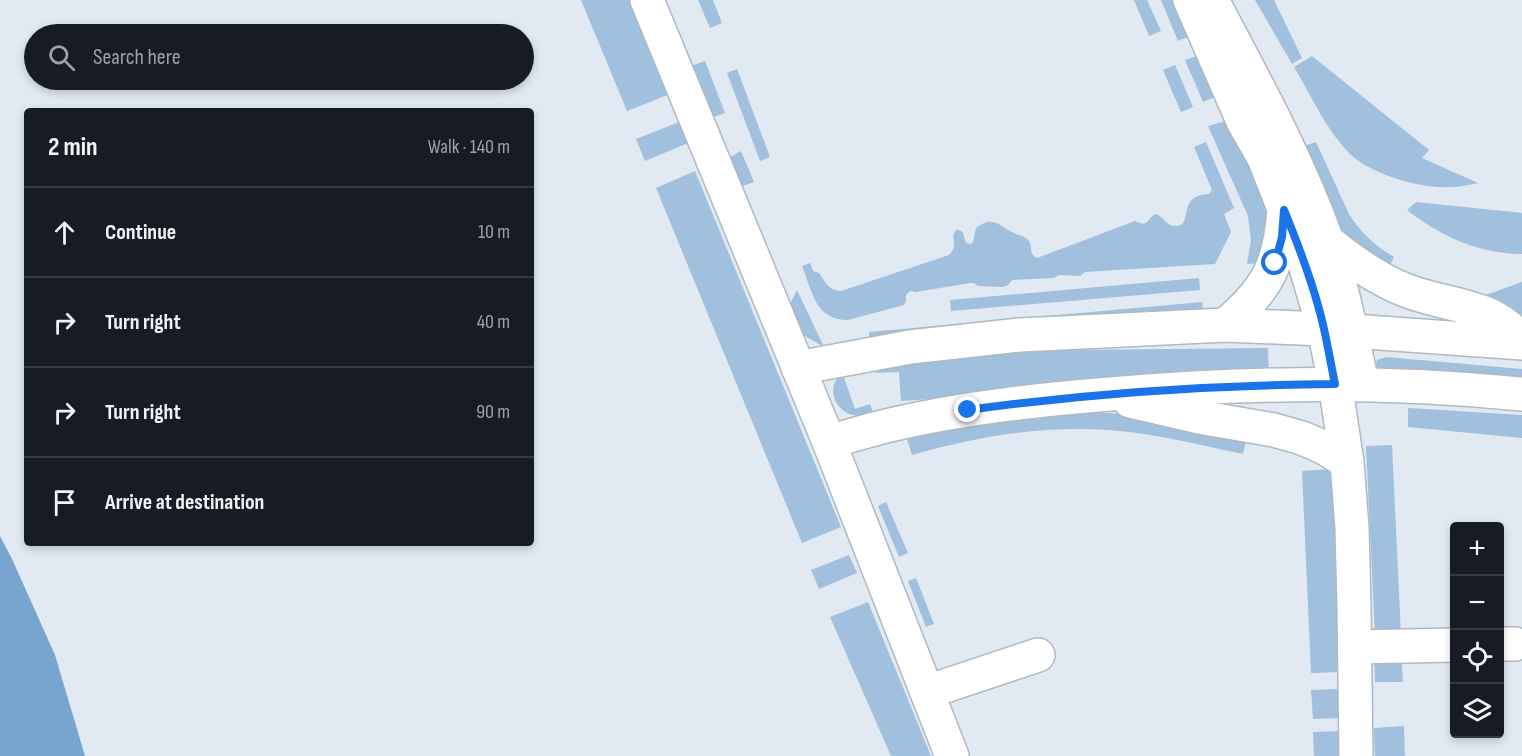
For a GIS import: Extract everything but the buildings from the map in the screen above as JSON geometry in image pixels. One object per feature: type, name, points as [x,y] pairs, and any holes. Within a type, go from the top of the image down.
[{"type":"street","points":[[647,0],[829,442],[952,756]]},
{"type":"street","points":[[1190,0],[1243,121],[1264,158],[1303,257],[1338,330]]},
{"type":"street","points":[[1212,0],[1278,127],[1305,185],[1326,240],[1348,384],[1347,462],[1352,528],[1356,756]]},
{"type":"street","points":[[1225,326],[1246,308],[1264,285],[1275,263],[1282,237],[1284,210]]},
{"type":"street","points":[[1326,240],[1377,277],[1405,290],[1436,301],[1484,312],[1500,319],[1514,330],[1522,342]]},
{"type":"street","points":[[798,368],[910,347],[1020,335],[1225,326],[1338,330],[1522,342]]},
{"type":"street","points":[[829,442],[890,425],[968,410],[1038,400],[1166,389],[1277,384],[1348,384],[1470,389],[1522,394]]},
{"type":"street","points":[[1105,394],[1151,407],[1274,430],[1325,448],[1347,462]]},
{"type":"street","points":[[1355,647],[1450,645]]},
{"type":"street","points":[[927,692],[1038,655]]},
{"type":"shaded area","points":[[581,0],[631,0],[670,94],[627,111]]},
{"type":"shaded area","points":[[698,0],[713,0],[722,23],[710,28]]},
{"type":"shaded area","points":[[1134,0],[1147,0],[1161,31],[1149,36]]},
{"type":"shaded area","points":[[1161,0],[1181,0],[1195,34],[1178,41]]},
{"type":"shaded area","points":[[1255,0],[1274,0],[1302,58],[1292,64]]},
{"type":"shaded area","points":[[1203,54],[1220,95],[1203,102],[1185,60]]},
{"type":"shaded area","points":[[1312,56],[1429,150],[1422,158],[1478,183],[1438,187],[1410,183],[1382,173],[1357,160],[1332,133],[1294,67]]},
{"type":"shaded area","points":[[705,61],[725,113],[711,118],[691,66]]},
{"type":"shaded area","points":[[1175,65],[1193,107],[1181,112],[1163,70]]},
{"type":"shaded area","points":[[737,69],[770,157],[760,161],[727,73]]},
{"type":"shaded area","points":[[1229,120],[1263,196],[1267,213],[1265,263],[1247,264],[1251,240],[1248,216],[1208,126]]},
{"type":"shaded area","points":[[679,122],[688,143],[645,161],[636,139]]},
{"type":"shaded area","points":[[1206,142],[1234,208],[1224,214],[1231,232],[1215,264],[1085,272],[1080,276],[1059,275],[1054,278],[1012,280],[1003,287],[978,286],[970,283],[910,291],[906,295],[904,305],[848,320],[837,319],[822,310],[812,294],[802,266],[810,263],[813,271],[819,273],[828,285],[841,291],[949,255],[953,248],[953,236],[956,230],[960,230],[966,243],[971,244],[976,228],[987,222],[995,222],[1026,238],[1032,254],[1037,258],[1135,221],[1143,224],[1155,214],[1172,226],[1181,225],[1192,200],[1209,194],[1212,190],[1194,147]]},
{"type":"shaded area","points":[[1316,142],[1349,214],[1369,238],[1394,257],[1387,271],[1345,242],[1301,147]]},
{"type":"shaded area","points":[[741,151],[754,182],[740,187],[728,158]]},
{"type":"shaded area","points":[[695,171],[841,527],[802,543],[656,188]]},
{"type":"shaded area","points":[[1416,202],[1522,213],[1522,254],[1475,247],[1447,236],[1407,210]]},
{"type":"shaded area","points":[[1199,278],[1200,290],[951,311],[950,300]]},
{"type":"shaded area","points":[[1522,282],[1522,318],[1480,297]]},
{"type":"shaded area","points":[[797,290],[824,347],[800,333],[790,315],[790,304]]},
{"type":"shaded area","points":[[1202,302],[1204,316],[870,346],[869,332]]},
{"type":"shaded area","points":[[1268,348],[1269,377],[901,401],[899,372],[876,373],[875,365],[1004,353],[1069,350]]},
{"type":"shaded area","points":[[1386,357],[1522,369],[1522,388],[1386,376],[1375,368],[1377,360]]},
{"type":"shaded area","points":[[842,372],[855,409],[870,404],[873,412],[856,416],[839,406],[833,391],[836,379]]},
{"type":"shaded area","points":[[1408,408],[1522,415],[1522,438],[1408,427]]},
{"type":"shaded area","points":[[1067,413],[1108,413],[1155,417],[1247,437],[1243,454],[1144,434],[1085,429],[998,436],[912,455],[907,439],[946,428]]},
{"type":"shaded area","points":[[1392,445],[1401,635],[1375,636],[1366,446]]},
{"type":"shaded area","points":[[1333,469],[1341,672],[1311,673],[1302,471]]},
{"type":"shaded area","points":[[886,502],[908,553],[899,557],[878,506]]},
{"type":"shaded area","points":[[0,536],[55,655],[85,756],[0,756]]},
{"type":"shaded area","points":[[849,555],[857,573],[819,589],[811,570]]},
{"type":"shaded area","points":[[916,578],[934,624],[926,627],[908,581]]},
{"type":"shaded area","points":[[868,602],[931,756],[891,756],[830,617]]},
{"type":"shaded area","points":[[1401,650],[1403,682],[1375,682],[1374,651]]},
{"type":"shaded area","points":[[1339,689],[1339,718],[1313,719],[1311,690]]},
{"type":"shaded area","points":[[1404,726],[1405,756],[1375,756],[1374,728]]},
{"type":"shaded area","points":[[1339,731],[1340,756],[1314,756],[1313,732]]},
{"type":"route","points":[[968,410],[1038,400],[1166,389],[1335,384],[1315,293],[1284,210],[1282,237],[1275,263]]}]
